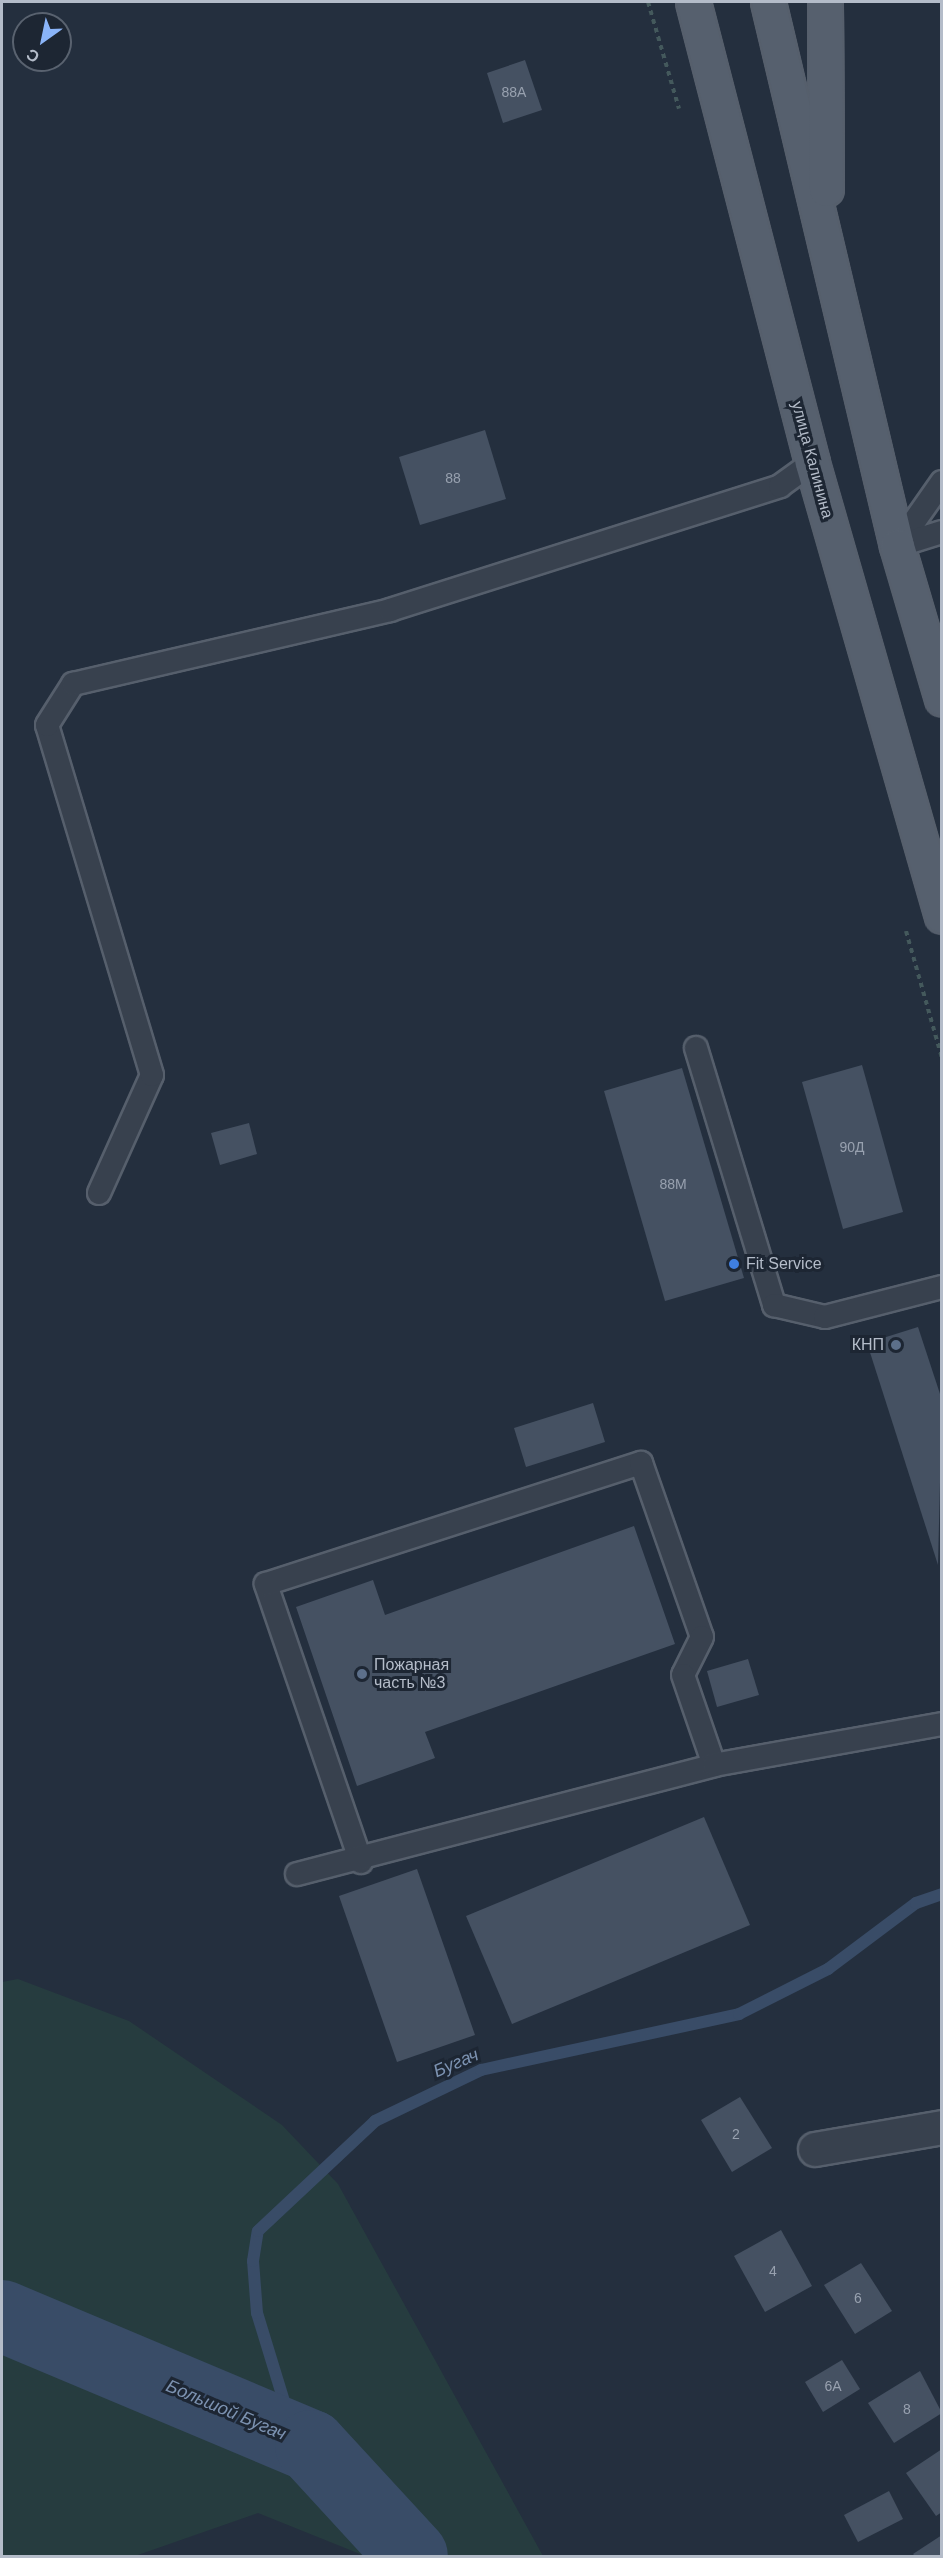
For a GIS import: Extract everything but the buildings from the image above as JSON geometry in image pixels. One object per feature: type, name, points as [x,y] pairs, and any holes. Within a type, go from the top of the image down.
[{"type":"main road","name":"улица Калинина","points":[[693,2],[812,463],[942,916]]},
{"type":"main road","points":[[768,2],[897,546],[942,699]]},
{"type":"main road","points":[[825,2],[826,244]]},
{"type":"street","points":[[815,2149],[942,2127]]},
{"type":"lane","points":[[99,1193],[152,1075],[47,725],[73,684],[390,610],[780,486],[812,463]]},
{"type":"lane","points":[[897,546],[942,482]]},
{"type":"lane","points":[[897,546],[942,532]]},
{"type":"lane","points":[[696,1048],[774,1305],[825,1317],[942,1287]]},
{"type":"lane","points":[[361,1862],[267,1584],[641,1463],[702,1637],[683,1675],[714,1765]]},
{"type":"lane","points":[[297,1874],[361,1862],[714,1765],[942,1724]]},
{"type":"green space","points":[[18,1979],[129,2021],[282,2125],[338,2184],[543,2556],[365,2556],[258,2513],[135,2556],[2,2556],[2,1982]]},
{"type":"waterway","name":"Бугач","points":[[311,2446],[296,2433],[287,2411],[257,2313],[253,2261],[258,2231],[375,2121],[481,2070],[739,2014],[828,1969],[916,1903],[942,1894]]},
{"type":"waterway","name":"Большой Бугач","points":[[2,2316],[311,2446],[412,2556]]},
{"type":"place","name":"Fit Service","points":[[734,1264]]},
{"type":"place","name":"КНП","points":[[896,1345]]},
{"type":"place","name":"Пожарная часть №3","points":[[362,1674]]}]
